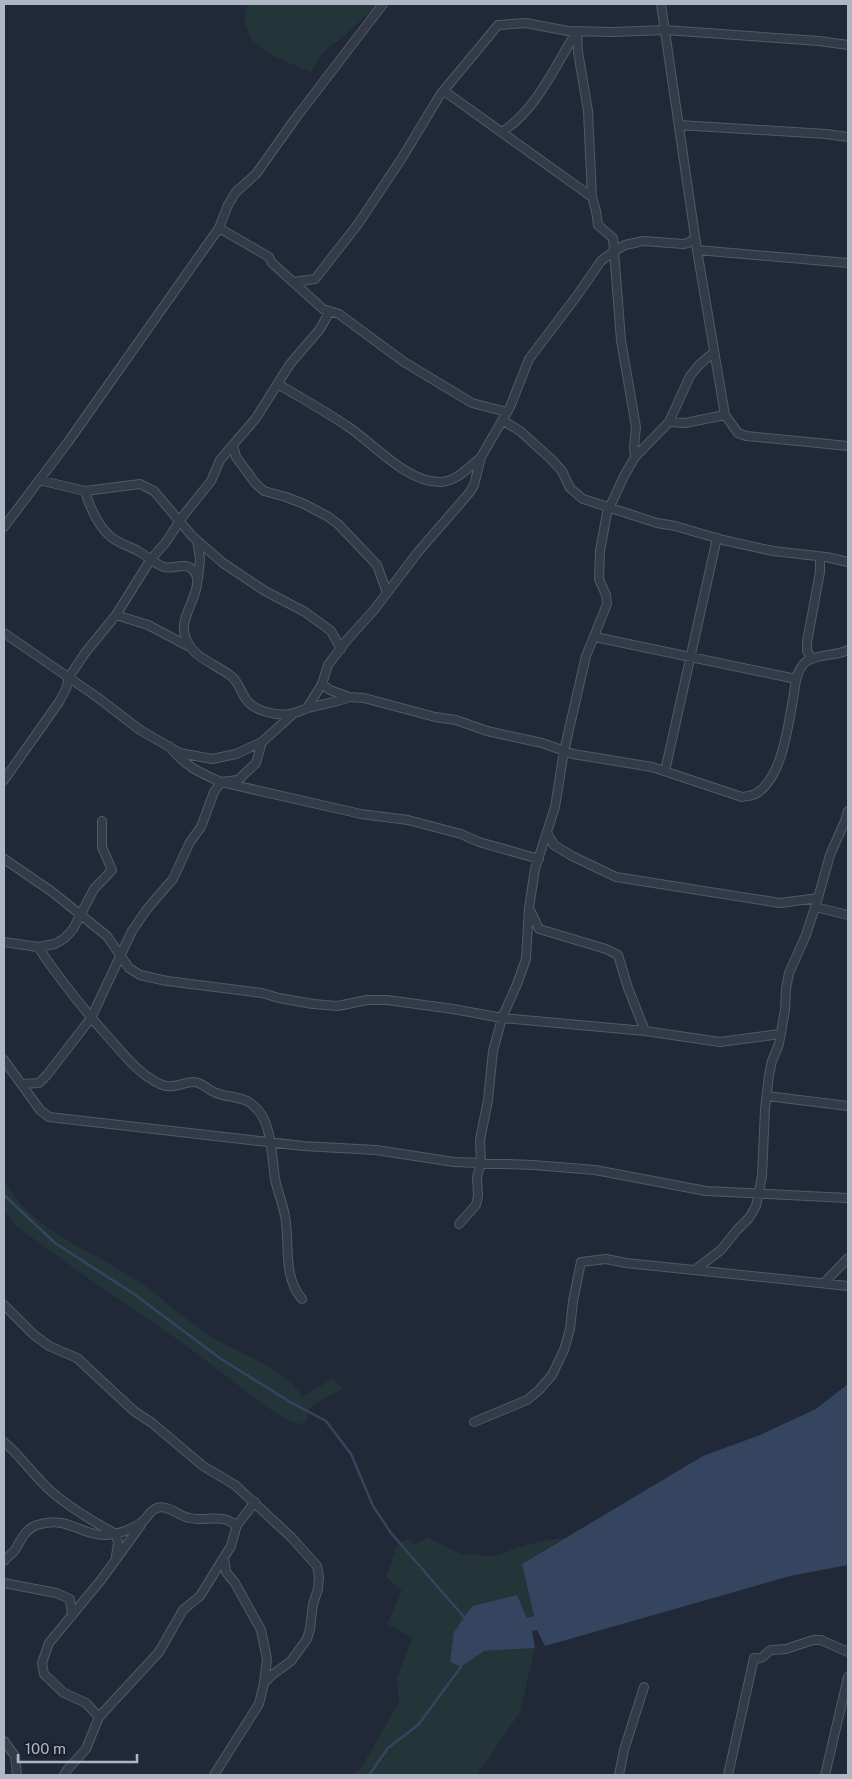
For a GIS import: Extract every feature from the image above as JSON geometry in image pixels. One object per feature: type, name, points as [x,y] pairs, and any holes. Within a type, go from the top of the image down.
[{"type":"street","points":[[4,527],[68,442],[219,228],[228,205],[236,192],[256,174],[295,119],[383,4]]},
{"type":"street","points":[[661,4],[697,250],[725,416],[738,433],[746,436],[848,446]]},
{"type":"street","points":[[293,282],[316,279],[358,224],[444,91],[498,25],[526,23],[568,31],[665,30],[819,41],[848,46]]},
{"type":"street","points":[[502,132],[514,124],[534,102],[577,31]]},
{"type":"street","points":[[577,31],[578,52],[588,110],[592,197],[598,225],[612,238],[621,340],[636,427],[635,457]]},
{"type":"street","points":[[444,91],[592,197]]},
{"type":"street","points":[[679,125],[848,137]]},
{"type":"street","points":[[219,228],[268,257],[323,309],[339,314],[404,362],[472,403],[507,412]]},
{"type":"street","points":[[307,708],[322,684],[328,665],[374,610],[418,552],[470,492],[474,485],[481,457],[507,412],[529,359],[601,261],[625,245],[643,241],[683,244],[696,238]]},
{"type":"street","points":[[697,250],[848,263]]},
{"type":"street","points":[[4,780],[60,702],[69,677],[85,653],[116,615],[151,559],[212,481],[220,460],[256,418],[290,364],[320,329],[330,311]]},
{"type":"street","points":[[459,1224],[476,1204],[478,1196],[477,1177],[481,1162],[480,1140],[488,1100],[493,1051],[502,1018],[518,984],[526,959],[529,908],[539,859],[555,807],[564,751],[586,656],[607,604],[606,595],[599,579],[599,569],[604,526],[609,508],[635,457],[669,422],[690,376],[714,352]]},
{"type":"street","points":[[278,384],[363,436],[375,450],[407,471],[428,480],[441,482],[456,478],[481,457]]},
{"type":"street","points":[[669,422],[685,422],[725,416]]},
{"type":"street","points":[[502,420],[520,432],[551,459],[562,472],[570,488],[582,499],[657,523],[717,538],[773,551],[848,562]]},
{"type":"street","points":[[233,445],[236,457],[256,484],[264,491],[304,504],[338,524],[377,566],[387,593]]},
{"type":"street","points":[[39,480],[85,492],[140,484],[154,491],[197,540],[230,568],[265,591],[305,612],[330,631],[341,648]]},
{"type":"street","points":[[85,492],[88,502],[99,522],[112,538],[165,567],[172,568],[184,565],[192,568],[197,575],[197,581]]},
{"type":"street","points":[[665,771],[717,538]]},
{"type":"street","points":[[188,646],[184,623],[197,581],[200,559],[197,540]]},
{"type":"street","points":[[812,659],[807,651],[807,642],[820,572],[820,557]]},
{"type":"street","points":[[116,615],[148,625],[188,646],[205,660],[233,677],[248,702],[270,714],[294,713],[348,697]]},
{"type":"street","points":[[4,633],[69,677],[140,730],[180,753],[212,758],[236,754],[262,742],[294,713]]},
{"type":"street","points":[[595,637],[796,679]]},
{"type":"street","points":[[322,684],[330,690],[348,697],[364,698],[417,713],[456,720],[487,731],[542,743],[564,751],[652,767],[742,797],[756,794],[770,781],[780,758],[790,719],[796,679],[802,665],[812,659],[837,655],[848,650]]},
{"type":"street","points":[[22,1084],[39,1084],[91,1018],[132,931],[147,909],[173,879],[190,842],[201,827],[214,792],[221,782],[238,780],[256,763],[262,742]]},
{"type":"street","points":[[169,746],[180,760],[221,782],[361,814],[408,820],[539,859]]},
{"type":"street","points":[[696,1269],[721,1250],[749,1218],[756,1206],[762,1176],[766,1096],[772,1061],[779,1044],[785,1010],[786,989],[790,973],[818,898],[830,856],[846,821],[848,811]]},
{"type":"street","points":[[4,942],[38,947],[55,944],[65,938],[94,890],[112,870],[102,847],[102,821]]},
{"type":"street","points":[[546,833],[554,845],[566,853],[616,877],[780,903],[818,898]]},
{"type":"street","points":[[4,859],[51,891],[107,936],[129,968],[140,975],[262,993],[313,1004],[338,1006],[367,1000],[387,1000],[502,1018],[645,1031],[720,1042],[780,1034]]},
{"type":"street","points":[[815,907],[848,915]]},
{"type":"street","points":[[529,908],[539,929],[618,955],[628,988],[645,1031]]},
{"type":"street","points":[[38,947],[63,984],[135,1067],[161,1085],[178,1086],[194,1082],[214,1092],[248,1101],[259,1112],[271,1142],[276,1181],[286,1222],[291,1280],[296,1292],[302,1299]]},
{"type":"street","points":[[4,1060],[40,1110],[49,1117],[271,1142],[376,1150],[454,1162],[481,1162],[496,1165],[533,1165],[595,1170],[706,1191],[848,1198]]},
{"type":"street","points":[[766,1096],[848,1106]]},
{"type":"street","points":[[824,1284],[848,1258]]},
{"type":"street","points":[[474,1422],[527,1400],[552,1375],[564,1350],[570,1329],[573,1301],[581,1262],[606,1259],[848,1286]]},
{"type":"street","points":[[4,1306],[33,1334],[49,1346],[77,1358],[134,1411],[152,1423],[203,1466],[235,1485],[292,1538],[317,1566],[319,1577],[318,1589],[312,1604],[307,1640],[292,1661],[264,1683]]},
{"type":"street","points":[[4,1442],[15,1451],[52,1492],[88,1518],[116,1534],[118,1543],[116,1558]]},
{"type":"street","points":[[64,1775],[86,1749],[99,1717],[159,1652],[183,1610],[200,1596],[231,1546],[237,1525],[254,1502]]},
{"type":"street","points":[[99,1717],[86,1703],[64,1693],[44,1674],[42,1663],[49,1643],[72,1616],[152,1510],[159,1507],[166,1508],[188,1518],[203,1520],[226,1519],[237,1525]]},
{"type":"street","points":[[4,1561],[14,1552],[27,1530],[37,1525],[53,1522],[68,1524],[103,1535],[116,1534],[144,1521]]},
{"type":"street","points":[[214,1775],[259,1704],[267,1659],[261,1630],[235,1583],[226,1572],[224,1557]]},
{"type":"street","points":[[4,1583],[56,1593],[70,1599],[72,1616]]},
{"type":"street","points":[[728,1775],[754,1658],[760,1659],[766,1656],[770,1650],[786,1649],[814,1640],[829,1642],[848,1652]]},
{"type":"street","points":[[825,1775],[848,1677]]},
{"type":"street","points":[[619,1775],[624,1750],[644,1687]]},
{"type":"street","points":[[4,1742],[15,1756],[17,1775]]},
{"type":"shaded area","points":[[247,4],[378,4],[351,30],[322,53],[311,72],[269,53],[252,39],[247,30],[245,19]]},
{"type":"shaded area","points":[[4,1181],[16,1199],[48,1228],[146,1286],[184,1317],[223,1344],[261,1362],[285,1378],[302,1397],[332,1379],[344,1388],[311,1406],[304,1425],[288,1420],[274,1412],[177,1339],[17,1227],[4,1211]]},
{"type":"shaded area","points":[[428,1537],[460,1554],[494,1556],[530,1544],[566,1537],[522,1564],[534,1616],[527,1618],[517,1595],[461,1666],[484,1651],[535,1648],[520,1712],[477,1775],[354,1775],[361,1768],[399,1703],[397,1678],[412,1638],[387,1624],[402,1591],[386,1577],[396,1548],[407,1538],[415,1545]]},
{"type":"water","points":[[848,1384],[848,1565],[790,1576],[545,1646],[537,1630],[532,1631],[535,1648],[484,1651],[461,1667],[450,1662],[454,1632],[472,1606],[517,1595],[527,1618],[534,1616],[522,1564],[703,1456],[760,1435],[816,1409]]},
{"type":"waterway","points":[[4,1195],[55,1243],[134,1294],[221,1359],[292,1403],[326,1421],[351,1454],[373,1506],[391,1533],[464,1617]]},
{"type":"waterway","points":[[369,1775],[388,1748],[418,1725],[461,1667]]}]
